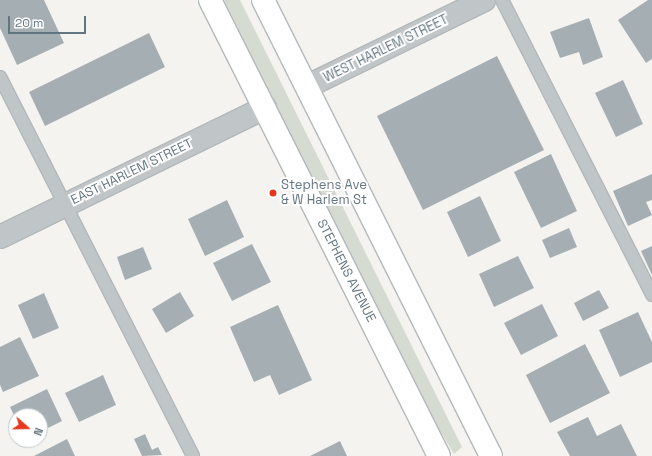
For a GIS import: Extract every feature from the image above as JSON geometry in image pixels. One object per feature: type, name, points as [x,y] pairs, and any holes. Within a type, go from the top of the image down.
[{"type":"main road","name":"STEPHENS AVENUE","points":[[210,0],[439,456]]},
{"type":"main road","points":[[263,0],[308,86],[491,456]]},
{"type":"street","name":"WEST HARLEM STREET","points":[[308,86],[484,0]]},
{"type":"street","name":"EAST HARLEM STREET","points":[[0,237],[265,108]]},
{"type":"lane","points":[[502,0],[652,295]]},
{"type":"lane","points":[[0,77],[193,456]]},
{"type":"shaded area","points":[[224,0],[240,0],[462,447],[454,454],[411,382]]},
{"type":"building","points":[[0,0],[44,0],[64,43],[17,65],[0,28]]},
{"type":"building","points":[[648,0],[652,0],[652,59],[646,63],[618,20]]},
{"type":"building","points":[[589,18],[603,57],[583,65],[579,52],[560,58],[550,32]]},
{"type":"building","points":[[149,33],[165,67],[45,126],[29,92]]},
{"type":"building","points":[[497,56],[544,150],[423,210],[377,116]]},
{"type":"building","points":[[623,80],[643,124],[616,137],[595,93]]},
{"type":"building","points":[[551,154],[577,211],[541,228],[514,172]]},
{"type":"building","points":[[652,174],[652,200],[646,202],[652,215],[628,226],[613,191]]},
{"type":"building","points":[[480,196],[501,241],[468,257],[447,212]]},
{"type":"building","points":[[227,200],[244,237],[205,256],[188,219]]},
{"type":"building","points":[[569,228],[577,247],[550,258],[542,240]]},
{"type":"building","points":[[252,244],[271,282],[232,301],[213,263]]},
{"type":"building","points":[[652,246],[652,275],[641,251]]},
{"type":"building","points":[[143,247],[152,269],[125,280],[117,257]]},
{"type":"building","points":[[518,256],[534,288],[494,307],[479,274]]},
{"type":"building","points":[[599,290],[609,308],[583,321],[574,303]]},
{"type":"building","points":[[180,292],[194,316],[166,333],[152,309]]},
{"type":"building","points":[[44,293],[59,328],[33,339],[18,305]]},
{"type":"building","points":[[542,304],[558,336],[521,355],[504,323]]},
{"type":"building","points":[[278,305],[312,380],[279,395],[270,375],[254,382],[230,327]]},
{"type":"building","points":[[638,312],[652,342],[652,362],[620,377],[599,330]]},
{"type":"building","points":[[20,337],[39,376],[3,392],[0,385],[0,347]]},
{"type":"building","points":[[585,344],[610,393],[550,423],[526,375]]},
{"type":"building","points":[[103,375],[116,405],[79,422],[65,393]]},
{"type":"building","points":[[47,389],[62,421],[48,428],[48,408],[10,407]]},
{"type":"building","points":[[588,417],[597,436],[621,424],[637,456],[570,456],[557,432]]},
{"type":"building","points":[[145,434],[152,450],[158,447],[162,455],[142,456],[134,439]]},
{"type":"building","points":[[67,439],[75,456],[34,456]]},
{"type":"building","points":[[340,441],[347,456],[310,456]]},
{"type":"place","name":"Stephens Ave & W Harlem St","points":[[273,193]]}]
